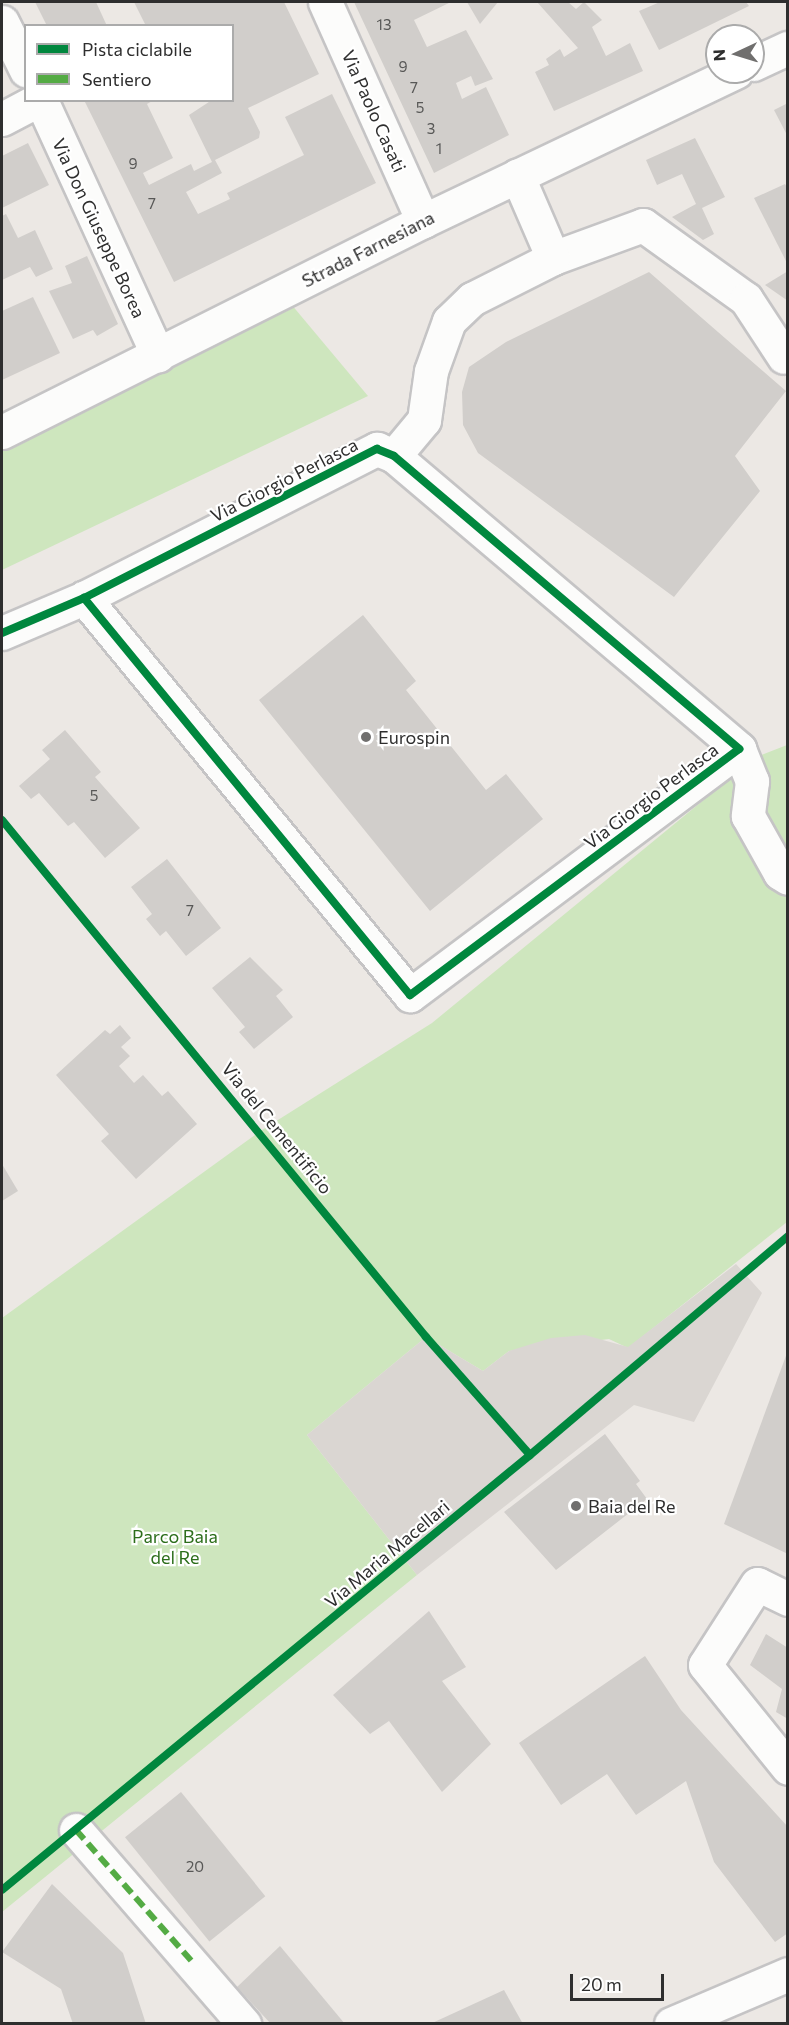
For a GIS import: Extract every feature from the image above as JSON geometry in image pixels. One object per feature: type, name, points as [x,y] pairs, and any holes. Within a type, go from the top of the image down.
[{"type":"street","name":"Via Paolo Casati","points":[[325,2],[423,221]]},
{"type":"street","points":[[2,22],[24,66]]},
{"type":"street","points":[[765,59],[788,48]]},
{"type":"street","name":"Strada Farnesiana","points":[[2,432],[158,356],[423,221],[711,84]]},
{"type":"street","points":[[2,118],[35,102]]},
{"type":"street","name":"Via Don Giuseppe Borea","points":[[40,102],[158,356]]},
{"type":"street","points":[[517,176],[553,258]]},
{"type":"street","points":[[394,456],[424,420],[430,371],[449,321],[472,299],[553,258],[643,225],[746,299],[784,357]]},
{"type":"street","name":"Via Giorgio Perlasca","points":[[2,633],[84,598],[377,449],[394,456],[739,749],[410,995],[84,598]]},
{"type":"street","points":[[739,749],[752,781],[748,816],[780,873],[788,878]]},
{"type":"street","points":[[788,1599],[757,1584],[705,1665],[788,1768]]},
{"type":"street","points":[[76,1830],[244,2024]]},
{"type":"street","points":[[670,2024],[788,1974]]},
{"type":"green space","points":[[291,304],[368,396],[2,570],[2,447]]},
{"type":"green space","name":"Parco Baia del Re","points":[[787,745],[787,1222],[628,1348],[609,1339],[509,1351],[483,1371],[426,1337],[307,1435],[417,1575],[2,1912],[2,1318],[262,1130],[432,1023],[756,757]]},
{"type":"shaded area","points":[[736,1264],[762,1293],[694,1422],[634,1405],[417,1575],[307,1435],[426,1337],[483,1371],[509,1351],[551,1338],[585,1335],[628,1347]]},
{"type":"building","points":[[35,2],[96,2],[106,24],[46,24]]},
{"type":"building","points":[[134,2],[284,2],[319,74],[248,108],[260,132],[259,138],[215,160],[222,173],[186,192],[198,214],[230,199],[227,193],[304,155],[285,117],[332,94],[376,183],[174,282],[85,102],[150,102],[147,104],[173,158],[143,173],[149,185],[191,164],[194,171],[212,162],[189,115],[209,102],[234,102],[234,24],[145,24]]},
{"type":"building","points":[[354,2],[451,2],[414,20],[427,47],[466,30],[493,79],[475,86],[471,76],[456,83],[462,99],[486,87],[509,135],[434,173]]},
{"type":"building","points":[[467,2],[498,2],[480,24]]},
{"type":"building","points":[[537,2],[568,2],[576,9],[584,2],[602,20],[592,27],[606,56],[630,43],[643,71],[554,111],[535,72],[549,65],[546,59],[560,49],[564,57],[578,48]]},
{"type":"building","points":[[660,2],[746,2],[749,6],[712,24],[705,24],[705,28],[659,50],[639,11]]},
{"type":"building","points":[[788,103],[788,137],[774,110]]},
{"type":"building","points":[[695,138],[725,197],[702,208],[714,234],[703,240],[672,217],[696,204],[682,174],[657,185],[646,160]]},
{"type":"building","points":[[28,143],[49,185],[2,208],[2,156]]},
{"type":"building","points":[[785,184],[788,189],[788,265],[754,198]]},
{"type":"building","points":[[6,214],[18,238],[35,230],[53,269],[36,277],[30,267],[2,280],[2,216]]},
{"type":"building","points":[[87,256],[118,324],[97,336],[93,330],[73,339],[49,291],[72,283],[65,266]]},
{"type":"building","points":[[788,271],[788,301],[765,285]]},
{"type":"building","points":[[649,272],[786,391],[735,456],[760,491],[674,597],[478,453],[463,425],[462,392],[469,367],[506,342]]},
{"type":"building","points":[[33,297],[60,353],[2,380],[2,311]]},
{"type":"building","name":"Eurospin","points":[[363,615],[416,681],[406,690],[486,790],[506,774],[543,819],[430,911],[259,700]]},
{"type":"building","points":[[65,730],[101,772],[95,777],[140,828],[105,858],[74,822],[68,826],[39,793],[31,799],[19,786],[50,759],[42,750]]},
{"type":"building","points":[[167,859],[221,928],[186,956],[166,931],[160,936],[146,919],[152,914],[131,887]]},
{"type":"building","points":[[250,957],[283,990],[276,996],[293,1017],[254,1049],[239,1032],[245,1027],[212,988]]},
{"type":"building","points":[[120,1025],[131,1038],[121,1047],[130,1056],[119,1066],[134,1083],[143,1075],[162,1096],[168,1091],[197,1124],[136,1179],[101,1141],[109,1134],[56,1075],[105,1030],[110,1034]]},
{"type":"building","points":[[2,1164],[18,1191],[2,1201]]},
{"type":"building","points":[[788,1353],[788,1554],[724,1524]]},
{"type":"building","name":"Baia del Re","points":[[605,1434],[640,1481],[636,1484],[647,1499],[556,1570],[504,1512]]},
{"type":"building","points":[[429,1611],[466,1667],[442,1681],[491,1744],[442,1792],[389,1721],[370,1734],[333,1695]]},
{"type":"building","points":[[766,1634],[788,1648],[788,1719],[776,1712],[782,1689],[750,1665]]},
{"type":"building","points":[[645,1656],[681,1710],[788,1827],[788,1933],[775,1942],[714,1862],[686,1781],[636,1815],[607,1774],[561,1805],[519,1743]]},
{"type":"building","points":[[181,1792],[265,1896],[209,1941],[125,1837]]},
{"type":"building","points":[[52,1884],[123,1953],[146,2024],[73,2024],[61,1989],[2,1952]]},
{"type":"building","points":[[280,1946],[345,2024],[271,2024],[237,1987]]},
{"type":"building","points":[[504,1990],[523,2024],[430,2024]]},
{"type":"marked path","points":[[76,1830],[194,1964]]},
{"type":"cycle path","points":[[2,633],[84,598],[377,449],[394,456],[739,749],[410,995],[84,598]]},
{"type":"cycle path","name":"Via del Cementificio","points":[[2,820],[426,1337],[530,1455]]},
{"type":"cycle path","name":"Via Maria Macellari","points":[[2,1890],[530,1455],[788,1236]]},
{"type":"place","name":"Eurospin","points":[[366,737]]},
{"type":"place","name":"Baia del Re","points":[[576,1506]]}]
